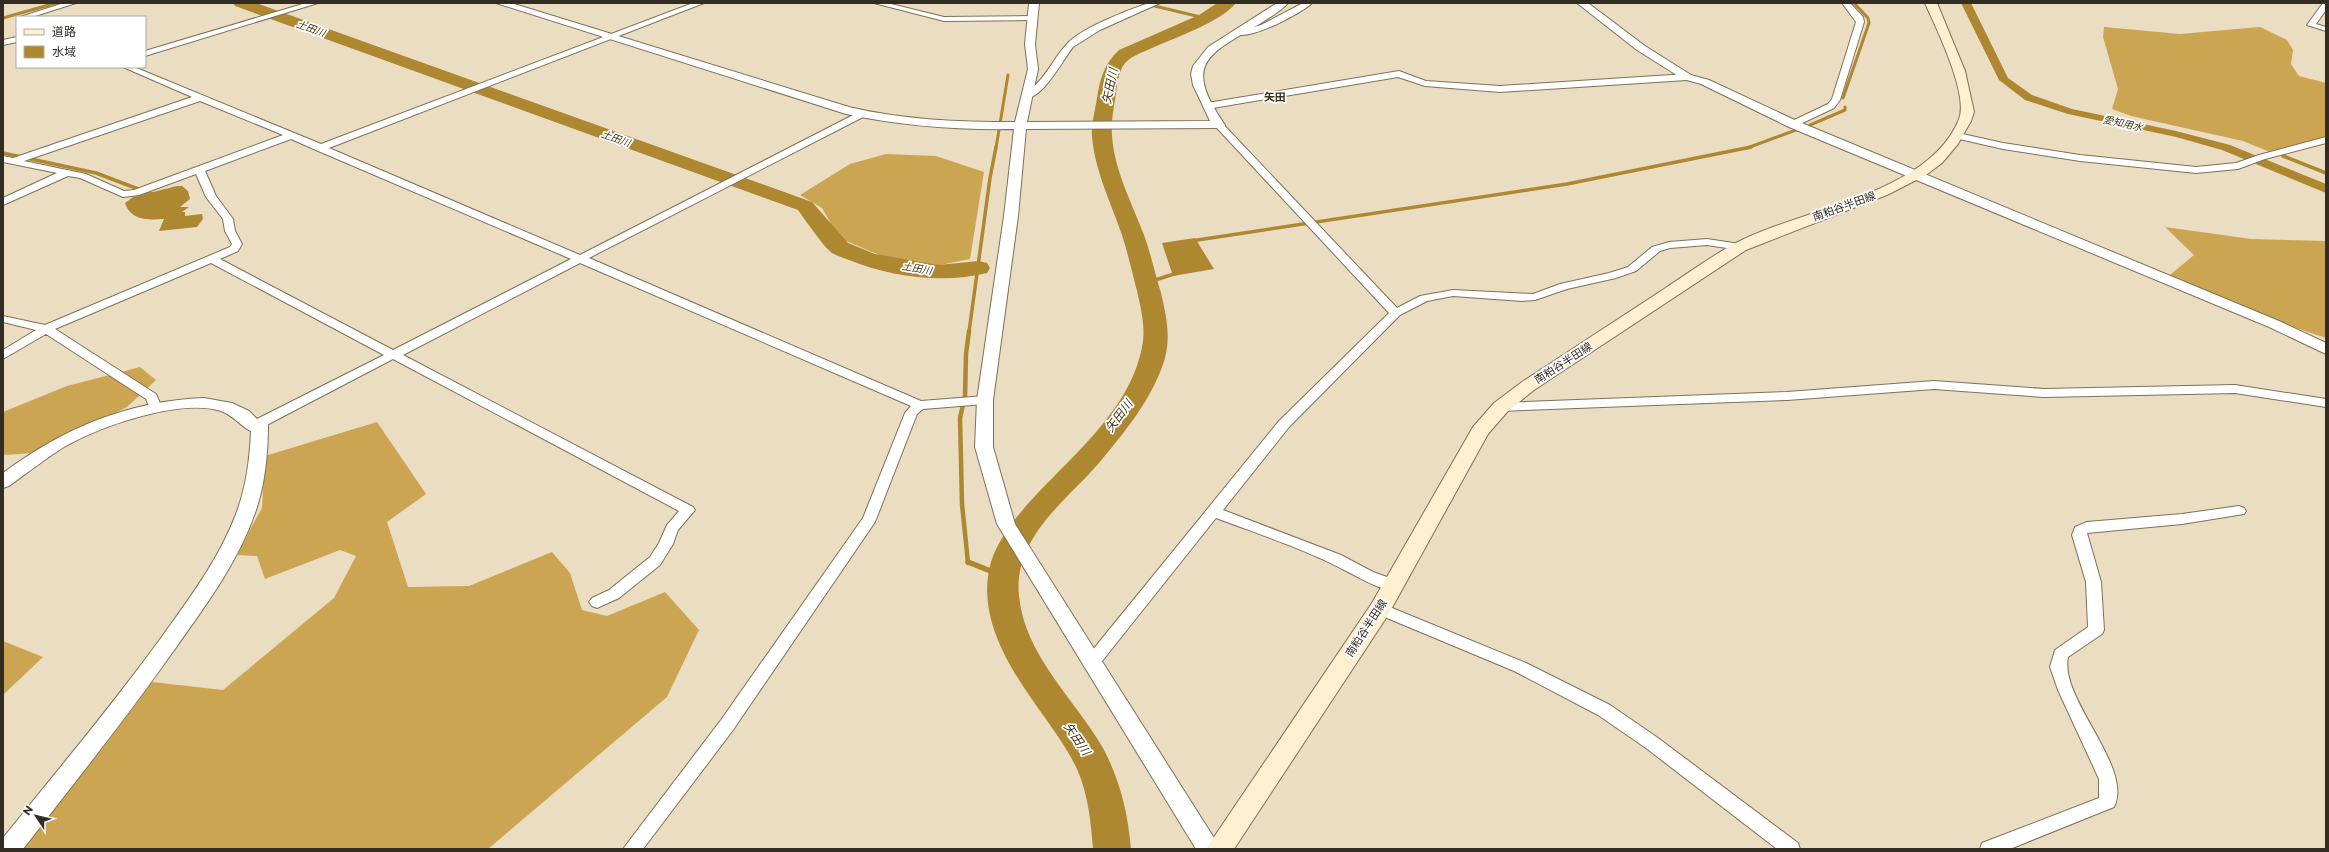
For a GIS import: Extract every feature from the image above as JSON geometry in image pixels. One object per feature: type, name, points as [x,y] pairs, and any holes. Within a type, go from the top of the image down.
[{"type":"main road","name":"南粕谷半田線","points":[[1220,849],[1380,609],[1480,431],[1501,407],[1528,386],[1740,248],[1771,233],[1881,192],[1916,175],[1943,155],[1958,136],[1967,114],[1964,86],[1931,3]]},
{"type":"street","points":[[27,16],[72,3]]},
{"type":"street","points":[[146,54],[314,3]]},
{"type":"street","points":[[502,3],[862,114],[885,119],[920,123],[1020,126],[1219,125]]},
{"type":"street","points":[[878,3],[938,18],[1032,18]]},
{"type":"street","points":[[1034,3],[1030,44],[1032,69],[1020,126],[1011,216],[985,400],[984,447],[1006,524],[1093,661],[1209,849]]},
{"type":"street","points":[[1026,96],[1035,92],[1046,82],[1071,44],[1130,13],[1156,3]]},
{"type":"street","points":[[1283,3],[1267,16],[1238,33],[1202,58],[1197,67],[1197,80],[1207,106],[1219,125],[1396,313]]},
{"type":"street","points":[[1238,33],[1245,34],[1278,20],[1308,3]]},
{"type":"street","points":[[1582,3],[1640,48],[1688,77],[1705,82],[1794,124],[2274,324],[2326,349]]},
{"type":"street","points":[[1794,124],[1828,108],[1836,100],[1860,22],[1860,19],[1846,3]]},
{"type":"street","points":[[319,148],[693,4]]},
{"type":"street","points":[[2326,5],[2311,25],[2326,29]]},
{"type":"street","points":[[3,43],[16,39]]},
{"type":"street","points":[[129,68],[384,174],[579,260],[919,405],[985,400]]},
{"type":"street","points":[[1207,106],[1399,74],[1424,83],[1500,89],[1688,77]]},
{"type":"street","points":[[14,161],[199,98]]},
{"type":"street","points":[[254,426],[862,114]]},
{"type":"street","points":[[3,159],[84,176],[123,194],[143,192],[290,136]]},
{"type":"street","points":[[1958,136],[2003,146],[2080,158],[2176,169],[2207,170],[2238,166],[2262,157],[2284,153],[2326,140]]},
{"type":"street","points":[[3,355],[46,329],[234,249],[237,244],[230,231],[228,219],[211,197],[200,171]]},
{"type":"street","points":[[3,202],[66,173]]},
{"type":"street","points":[[1093,661],[1215,512],[1284,424],[1396,313],[1424,298],[1453,293],[1522,298],[1535,297],[1564,286],[1612,276],[1632,268],[1656,249],[1678,243],[1707,242],[1740,248]]},
{"type":"street","points":[[212,259],[688,510],[672,528],[666,544],[655,561],[614,594],[597,602]]},
{"type":"street","points":[[3,319],[46,329],[152,397],[156,408]]},
{"type":"street","points":[[1501,407],[1572,403],[1787,396],[1934,385],[2044,393],[2235,389],[2326,403]]},
{"type":"street","points":[[3,482],[47,450],[72,436],[117,418],[156,408],[186,404],[221,406],[243,415],[254,426]]},
{"type":"street","points":[[632,849],[727,725],[870,519],[911,413],[919,405]]},
{"type":"street","points":[[9,849],[142,680],[201,597],[234,539],[246,512],[260,447],[260,424],[254,426]]},
{"type":"street","points":[[1989,849],[2108,802],[2108,779],[2066,690],[2058,667],[2061,654],[2096,630],[2098,609],[2096,594],[2079,535],[2080,530],[2087,527],[2189,519],[2239,511]]},
{"type":"street","points":[[1215,512],[1336,559],[1368,576],[1393,585]]},
{"type":"street","points":[[1380,609],[1520,667],[1604,710],[1652,743],[1791,849]]},
{"type":"shaded area","points":[[2104,27],[2180,34],[2260,27],[2287,40],[2293,50],[2291,64],[2299,76],[2326,83],[2326,137],[2270,152],[2243,141],[2131,116],[2112,109],[2118,89],[2103,37]]},
{"type":"shaded area","points":[[886,154],[936,156],[984,172],[970,259],[930,267],[891,260],[839,238],[822,208],[800,195],[850,164]]},
{"type":"shaded area","points":[[2165,227],[2251,239],[2326,241],[2326,338],[2250,313],[2170,275],[2194,255]]},
{"type":"shaded area","points":[[140,367],[156,380],[127,407],[35,453],[3,455],[3,412],[67,386]]},
{"type":"shaded area","points":[[377,422],[426,494],[387,522],[408,587],[469,586],[552,552],[570,573],[582,610],[607,616],[665,592],[699,630],[667,697],[488,849],[19,849],[152,682],[223,690],[334,598],[356,556],[340,550],[265,579],[257,556],[236,555],[262,508],[265,456]]},
{"type":"shaded area","points":[[3,641],[43,657],[3,695]]},
{"type":"water","points":[[182,186],[188,191],[190,199],[180,207],[189,207],[182,212],[185,212],[185,216],[202,214],[203,219],[197,227],[159,231],[164,219],[147,219],[136,216],[128,209],[125,203],[133,197]]},
{"type":"water","points":[[1195,238],[1214,269],[1173,276],[1162,243]]},
{"type":"waterway","points":[[3,18],[56,3]]},
{"type":"waterway","name":"土田川","points":[[241,3],[805,206],[840,248],[867,259],[882,264],[938,272],[979,268]]},
{"type":"waterway","points":[[1142,3],[1205,18]]},
{"type":"waterway","name":"矢田川","points":[[1112,849],[1106,802],[1095,769],[1078,739],[1025,661],[1014,640],[1007,618],[1003,595],[1003,578],[1006,562],[1019,534],[1028,522],[1089,457],[1118,421],[1142,383],[1151,365],[1155,347],[1156,333],[1152,304],[1138,251],[1112,181],[1104,152],[1102,137],[1103,115],[1112,71],[1120,58],[1125,54],[1205,18],[1228,3]]},
{"type":"waterway","points":[[1843,98],[1869,23],[1868,18],[1854,3]]},
{"type":"waterway","name":"愛知用水","points":[[1966,3],[2004,80],[2028,98],[2042,104],[2072,112],[2176,134],[2226,147],[2326,189]]},
{"type":"waterway","points":[[996,148],[1008,75]]},
{"type":"waterway","points":[[1810,125],[1845,110],[1845,107]]},
{"type":"waterway","points":[[1748,148],[1796,130]]},
{"type":"waterway","points":[[969,332],[990,178],[996,147]]},
{"type":"waterway","points":[[1191,241],[1567,184],[1748,148]]},
{"type":"waterway","points":[[3,153],[96,173],[154,195]]},
{"type":"waterway","points":[[2283,156],[2326,173]]},
{"type":"waterway","points":[[1146,283],[1177,273]]},
{"type":"waterway","points":[[968,563],[962,504],[960,418],[965,396],[966,354],[969,331]]},
{"type":"waterway","points":[[968,562],[1003,576]]},
{"type":"district","name":"矢田","points":[[1275,97]]}]
